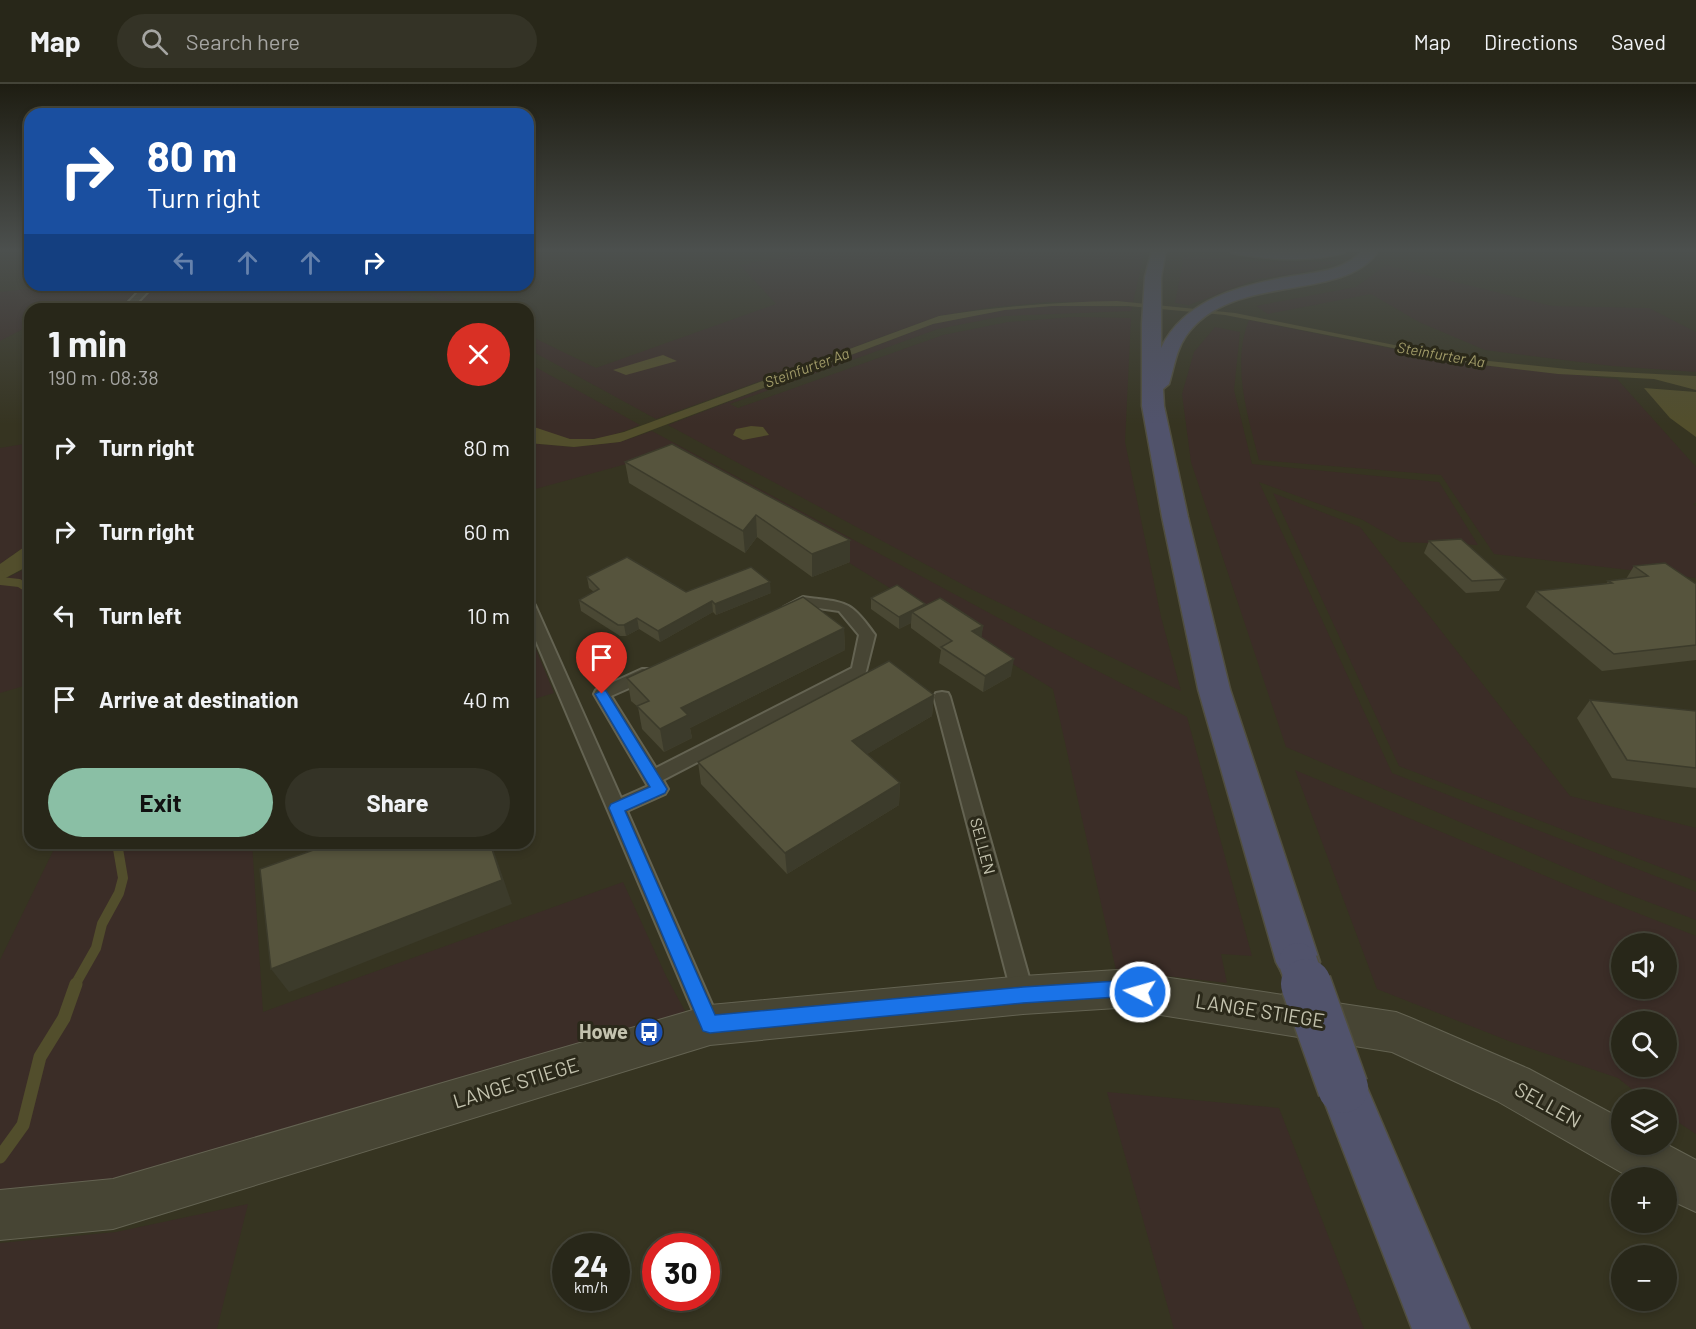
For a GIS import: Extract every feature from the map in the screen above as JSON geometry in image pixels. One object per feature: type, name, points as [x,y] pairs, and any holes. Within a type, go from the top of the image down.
[{"type":"highway","points":[[1152,308],[1153,406],[1174,517],[1214,689],[1298,962],[1343,1088],[1441,1329]]},
{"type":"highway","points":[[1153,406],[1167,356],[1181,330],[1210,308]]},
{"type":"street","name":"LANGE STIEGE","points":[[0,1215],[113,1204],[710,1024],[1023,995],[1117,989],[1396,1032]]},
{"type":"street","name":"SELLEN","points":[[1396,1032],[1513,1085],[1696,1187]]},
{"type":"lane","points":[[652,778],[859,671],[867,635],[844,607],[803,601],[771,616]]},
{"type":"lane","points":[[534,619],[710,1024]]},
{"type":"lane","points":[[616,808],[659,789],[602,694],[665,665]]},
{"type":"lane","name":"SELLEN","points":[[942,697],[1023,995]]},
{"type":"shaded area","points":[[0,308],[24,308],[24,329],[0,341]]},
{"type":"shaded area","points":[[764,308],[986,308],[939,316],[656,419],[534,352],[534,338],[596,368]]},
{"type":"shaded area","points":[[1132,308],[1131,311],[1004,316],[938,329],[730,404],[738,408],[943,335],[1008,322],[1073,317],[1131,318],[1125,442],[1161,617],[1181,691],[973,590],[668,425],[933,324],[1005,310]]},
{"type":"shaded area","points":[[1259,308],[1298,308],[1268,314]]},
{"type":"shaded area","points":[[1395,308],[1649,308],[1696,332],[1696,372],[1612,366],[1485,350],[1419,322]]},
{"type":"shaded area","points":[[1249,320],[1469,364],[1617,379],[1696,467],[1696,503],[1693,504],[1696,506],[1696,578],[1494,554],[1441,475],[1259,460],[1246,408],[1241,372],[1241,355]]},
{"type":"shaded area","points":[[1215,327],[1240,332],[1234,390],[1252,464],[1439,482],[1478,545],[1401,542],[1363,520],[1259,482],[1392,773],[1696,892],[1696,920],[1622,892],[1286,747],[1191,462],[1182,394],[1194,352]]},
{"type":"shaded area","points":[[534,366],[640,425],[606,437],[579,440],[559,437],[534,427]]},
{"type":"shaded area","points":[[652,431],[1080,662],[1187,717],[1252,956],[1221,954],[1227,983],[1116,970],[1053,689],[670,452],[534,489],[534,444],[574,447],[620,442]]},
{"type":"shaded area","points":[[24,444],[24,547],[0,564],[0,448]]},
{"type":"shaded area","points":[[1273,493],[1360,527],[1570,796],[1696,828],[1696,881],[1399,766]]},
{"type":"shaded area","points":[[23,570],[24,686],[0,693],[0,581]]},
{"type":"shaded area","points":[[534,645],[554,693],[534,699]]},
{"type":"shaded area","points":[[1295,770],[1581,891],[1696,936],[1696,1134],[1677,1122],[1677,1089],[1632,1089],[1615,1077],[1677,1077],[1677,1011],[1611,1011],[1611,1076],[1514,1043],[1377,989]]},
{"type":"shaded area","points":[[54,849],[252,849],[263,1012],[623,882],[666,976],[686,1013],[123,1183],[0,1191],[0,960]]},
{"type":"shaded area","points":[[1107,1092],[1279,1108],[1364,1329],[1174,1329]]},
{"type":"shaded area","points":[[248,1204],[217,1329],[0,1329],[0,1243],[116,1232]]},
{"type":"water","name":"Steinfurter Aa","points":[[1027,308],[1005,310],[933,324],[620,442],[574,447],[534,444],[534,427],[570,439],[594,439],[624,432],[939,316],[984,310]]},
{"type":"water","name":"Steinfurter Aa","points":[[1151,308],[1187,308],[1235,313],[1459,358],[1577,370],[1696,376],[1696,390],[1654,379],[1558,374],[1474,364],[1225,315]]},
{"type":"water","points":[[663,355],[677,361],[626,375],[613,370]]},
{"type":"water","points":[[1644,388],[1696,392],[1696,437],[1670,418]]},
{"type":"water","points":[[751,426],[763,427],[769,435],[743,440],[733,435],[736,429]]},
{"type":"water","points":[[24,547],[24,568],[0,581],[0,564]]},
{"type":"building","points":[[672,444],[850,540],[812,554],[756,515],[743,531],[625,462]]},
{"type":"building","points":[[1461,539],[1506,579],[1472,581],[1429,541]]},
{"type":"building","points":[[627,557],[686,592],[751,567],[770,582],[715,604],[712,601],[658,631],[637,618],[624,625],[618,625],[579,600],[599,589],[587,577]]},
{"type":"building","points":[[1665,563],[1696,584],[1696,645],[1614,654],[1536,591],[1612,583],[1608,581],[1648,576],[1634,566]]},
{"type":"building","points":[[897,585],[925,604],[899,617],[871,598]]},
{"type":"building","points":[[803,597],[844,628],[681,708],[688,715],[660,729],[637,706],[649,701],[627,678]]},
{"type":"building","points":[[940,598],[983,626],[972,631],[1014,659],[985,676],[941,647],[952,641],[912,612]]},
{"type":"building","points":[[889,661],[934,695],[852,741],[900,783],[785,853],[698,762]]},
{"type":"building","points":[[1590,700],[1696,711],[1696,768],[1627,760]]},
{"type":"building","points":[[316,849],[492,849],[502,880],[271,969],[260,869]]},
{"type":"waterway","points":[[0,574],[1,581],[19,583],[24,586]]},
{"type":"waterway","points":[[75,985],[96,948],[102,924],[119,893],[123,878],[118,849]]},
{"type":"waterway","points":[[0,1157],[23,1125],[40,1057],[64,1018],[76,984]]},
{"type":"place","name":"Howe","points":[[649,1032]]},
{"type":"route","points":[[602,694],[659,789],[616,808],[710,1024],[1023,995],[1117,989],[1140,992]]}]
